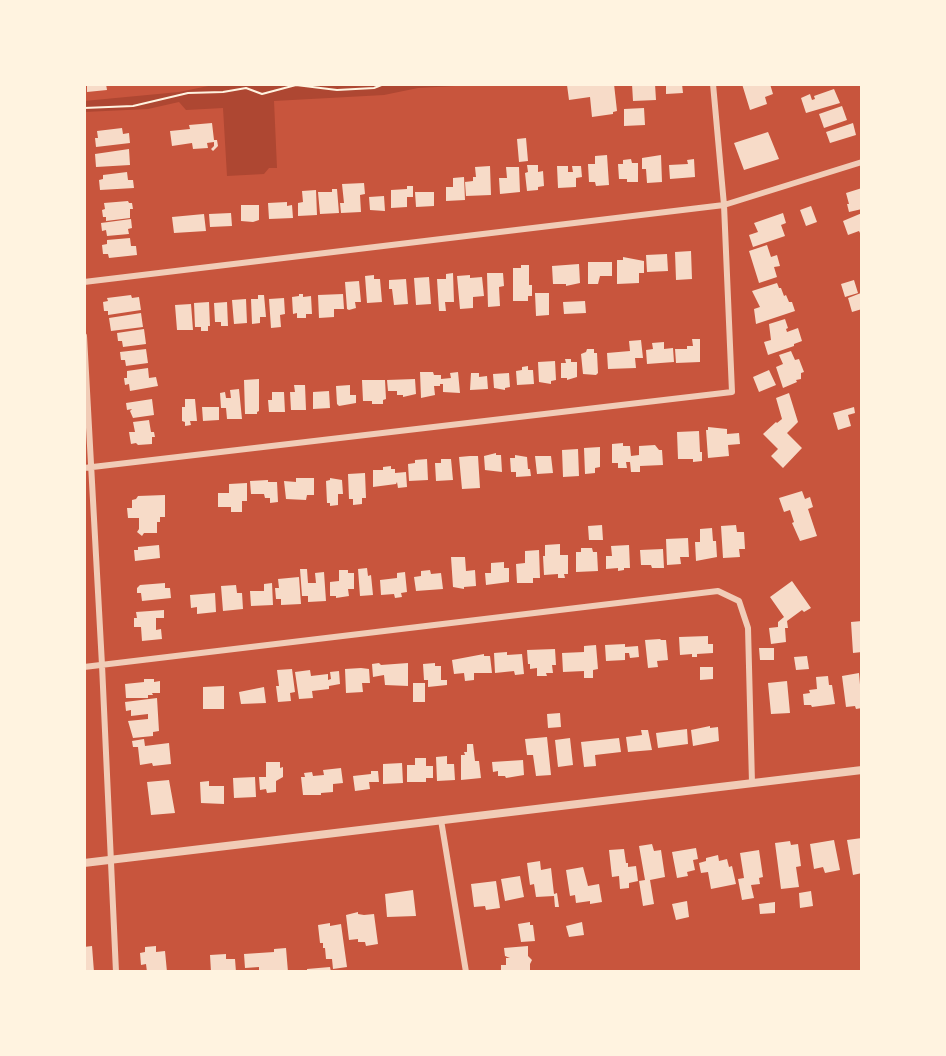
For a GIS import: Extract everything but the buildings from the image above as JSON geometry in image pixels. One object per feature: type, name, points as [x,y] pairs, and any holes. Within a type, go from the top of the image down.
[{"type":"street","points":[[88,467],[732,392],[724,205],[713,84]]},
{"type":"street","points":[[84,282],[724,205],[862,162]]},
{"type":"street","points":[[84,336],[88,467],[102,665],[116,972]]},
{"type":"street","points":[[84,667],[718,591],[739,601],[748,628],[752,783]]},
{"type":"street","points":[[84,863],[862,770]]},
{"type":"street","points":[[441,820],[466,972]]},
{"type":"path","points":[[84,108],[133,106],[188,93],[223,92],[246,88],[262,94],[296,85],[337,90],[374,88],[384,84]]},
{"type":"shaded area","points":[[218,84],[492,84],[418,88],[384,95],[274,101],[277,168],[269,168],[264,174],[227,176],[223,108],[186,110],[179,102],[148,109],[84,112],[84,101],[179,92]]}]
